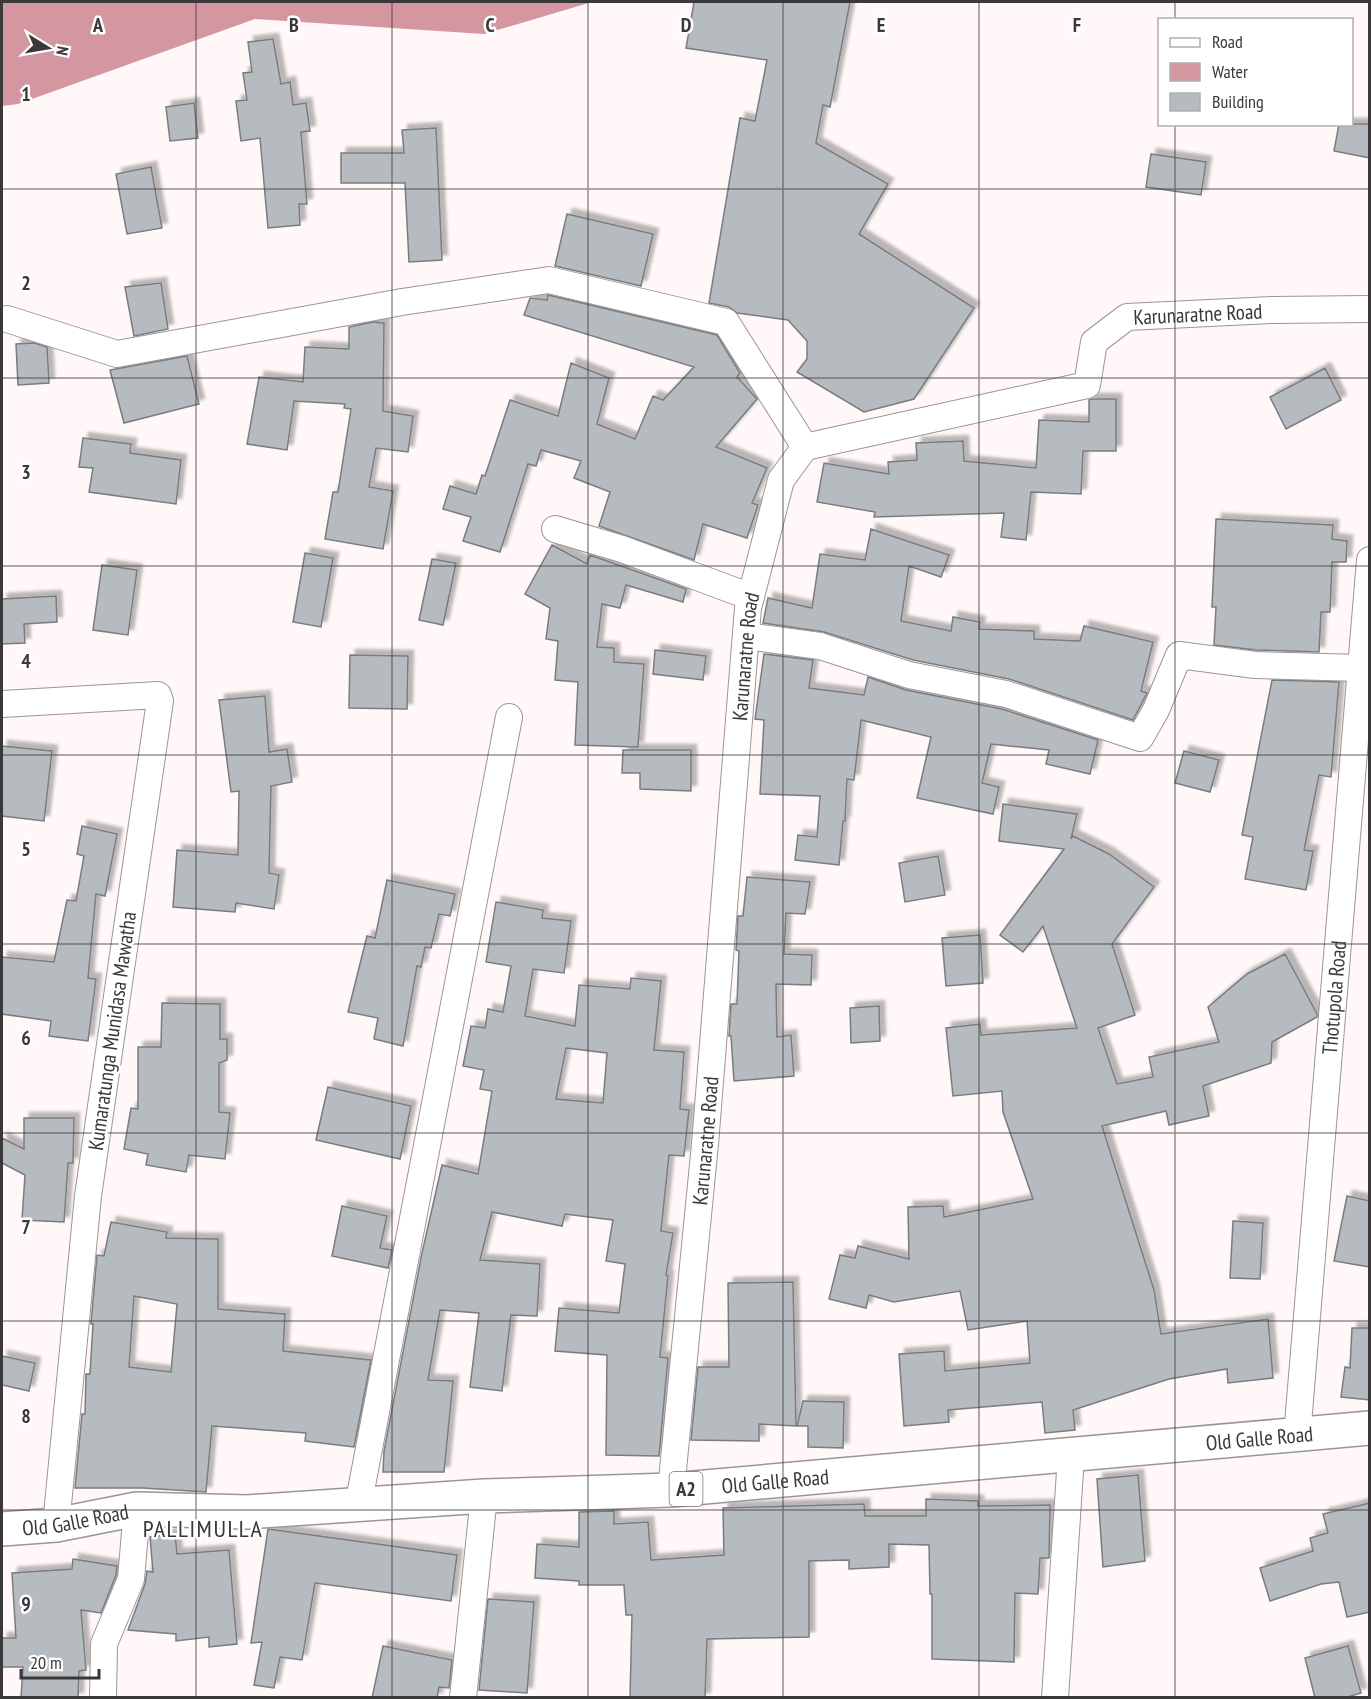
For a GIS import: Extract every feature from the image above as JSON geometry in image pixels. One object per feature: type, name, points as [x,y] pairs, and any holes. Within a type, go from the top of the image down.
[{"type":"highway","name":"Old Galle Road","points":[[2,1529],[56,1525],[137,1509],[247,1512],[484,1496],[671,1490],[1370,1428]]},
{"type":"street","points":[[7,319],[117,354],[402,302],[549,280],[726,322],[805,447]]},
{"type":"street","name":"Karunaratne Road","points":[[671,1490],[706,1132],[746,636],[751,597],[781,480],[805,447],[1087,385],[1094,342],[1127,316],[1272,310],[1370,309]]},
{"type":"street","points":[[555,529],[663,563],[751,597]]},
{"type":"street","name":"Thotupola Road","points":[[1297,1436],[1370,560]]},
{"type":"street","points":[[746,636],[820,646],[909,675],[1006,694],[1140,738],[1156,710],[1179,656],[1255,665],[1360,668]]},
{"type":"street","name":"Kumaratunga Munidasa Mawatha","points":[[2,704],[158,694],[160,701],[88,1197],[56,1525]]},
{"type":"street","points":[[358,1506],[509,717]]},
{"type":"street","points":[[1055,1698],[1071,1456]]},
{"type":"street","points":[[463,1698],[484,1496]]},
{"type":"street","points":[[103,1698],[104,1644],[131,1579],[137,1509]]},
{"type":"water","points":[[2,2],[592,2],[484,34],[255,19],[18,104],[2,106]]},
{"type":"building","points":[[694,2],[850,2],[830,107],[823,105],[816,143],[888,184],[859,234],[974,308],[914,399],[864,412],[797,372],[807,359],[807,341],[788,320],[737,313],[729,307],[709,303],[740,118],[755,121],[767,60],[686,48]]},
{"type":"building","points":[[273,39],[281,84],[290,82],[293,105],[306,103],[310,131],[301,132],[307,204],[299,204],[300,225],[268,228],[260,138],[241,141],[236,101],[247,100],[243,73],[252,72],[248,42]]},
{"type":"building","points":[[194,103],[198,138],[170,141],[166,107]]},
{"type":"building","points":[[1370,124],[1370,158],[1334,151],[1339,126]]},
{"type":"building","points":[[436,128],[442,260],[409,262],[405,183],[341,183],[341,153],[404,153],[402,130]]},
{"type":"building","points":[[1151,154],[1206,162],[1201,195],[1146,187]]},
{"type":"building","points":[[151,167],[162,228],[127,234],[116,174]]},
{"type":"building","points":[[567,214],[653,234],[641,286],[555,266]]},
{"type":"building","points":[[161,283],[168,329],[134,336],[125,287]]},
{"type":"building","points":[[548,295],[717,335],[740,373],[737,377],[757,399],[716,447],[767,468],[752,503],[758,505],[747,538],[703,524],[694,560],[599,526],[610,492],[574,478],[581,461],[541,450],[536,466],[528,464],[500,552],[463,541],[471,517],[443,509],[450,486],[476,494],[482,475],[485,476],[510,400],[558,416],[571,363],[609,378],[597,424],[635,439],[653,396],[663,400],[694,367],[524,315],[530,298],[547,300]]},
{"type":"building","points":[[373,322],[384,323],[383,411],[413,416],[408,452],[376,448],[369,487],[393,491],[383,549],[325,539],[333,492],[338,492],[351,409],[344,408],[345,404],[294,401],[287,450],[247,444],[259,377],[303,382],[305,347],[349,349],[349,327]]},
{"type":"building","points":[[34,343],[47,347],[49,383],[18,385],[16,344]]},
{"type":"building","points":[[187,356],[199,404],[124,423],[110,370]]},
{"type":"building","points":[[1325,368],[1341,400],[1286,429],[1270,397]]},
{"type":"building","points":[[1116,399],[1116,451],[1083,451],[1081,494],[1031,492],[1026,540],[1001,537],[1004,513],[874,517],[875,512],[817,502],[824,463],[889,474],[888,462],[917,460],[916,443],[963,441],[964,461],[1036,468],[1039,420],[1089,422],[1089,400]]},
{"type":"building","points":[[83,438],[131,444],[130,453],[181,460],[176,504],[89,492],[93,468],[79,467]]},
{"type":"building","points":[[1216,519],[1333,525],[1332,539],[1347,541],[1346,562],[1332,562],[1330,612],[1321,612],[1319,652],[1256,650],[1214,645],[1216,607],[1212,607]]},
{"type":"building","points":[[871,529],[949,555],[941,577],[909,566],[901,621],[951,631],[953,617],[980,622],[979,629],[1034,631],[1034,639],[1080,641],[1084,626],[1153,642],[1141,691],[1147,693],[1133,720],[1009,679],[913,660],[824,632],[763,623],[768,598],[812,608],[820,554],[865,560]]},
{"type":"building","points":[[552,545],[587,564],[590,555],[686,589],[683,602],[626,585],[620,608],[602,604],[597,647],[614,648],[614,662],[644,664],[638,747],[575,745],[578,682],[555,680],[558,641],[546,639],[550,608],[525,594]]},
{"type":"building","points":[[305,553],[333,558],[321,627],[293,622]]},
{"type":"building","points":[[432,559],[456,563],[443,625],[419,620]]},
{"type":"building","points":[[102,565],[137,570],[128,635],[93,630]]},
{"type":"building","points":[[56,596],[57,622],[24,624],[25,643],[2,644],[2,599]]},
{"type":"building","points":[[655,650],[706,656],[703,680],[653,674]]},
{"type":"building","points":[[764,654],[813,660],[809,688],[864,695],[868,677],[906,690],[1002,709],[1098,740],[1090,774],[1046,764],[1049,750],[991,744],[982,783],[999,787],[993,814],[917,798],[931,737],[861,720],[854,780],[847,779],[845,821],[843,821],[839,865],[795,860],[798,835],[817,837],[820,796],[760,794],[764,720],[755,719]]},
{"type":"building","points":[[350,655],[408,656],[407,709],[349,708]]},
{"type":"building","points":[[1272,680],[1339,682],[1331,777],[1319,775],[1304,850],[1313,851],[1306,890],[1245,879],[1253,837],[1242,835]]},
{"type":"building","points":[[265,696],[269,752],[287,749],[292,782],[271,786],[269,873],[279,875],[274,909],[236,903],[235,912],[173,907],[177,850],[238,855],[239,791],[231,792],[219,700]]},
{"type":"building","points":[[2,746],[52,751],[44,821],[2,816]]},
{"type":"building","points":[[623,750],[691,750],[691,791],[640,789],[640,773],[622,773]]},
{"type":"building","points":[[1184,751],[1219,760],[1210,792],[1175,783]]},
{"type":"building","points":[[1003,804],[1077,814],[1071,839],[1073,836],[1109,854],[1154,887],[1112,944],[1135,1015],[1098,1028],[1117,1084],[1153,1077],[1149,1057],[1219,1042],[1208,1007],[1247,974],[1285,954],[1317,1014],[1317,1017],[1272,1042],[1271,1063],[1203,1086],[1209,1116],[1169,1125],[1166,1111],[1102,1126],[1154,1290],[1161,1334],[1268,1319],[1273,1378],[1228,1383],[1227,1369],[1169,1379],[1073,1410],[1075,1430],[1045,1433],[1042,1402],[948,1410],[949,1422],[904,1426],[899,1354],[944,1351],[945,1371],[1030,1363],[1027,1321],[968,1330],[960,1291],[894,1302],[869,1295],[866,1308],[829,1299],[840,1255],[855,1258],[858,1246],[909,1259],[908,1207],[943,1206],[944,1217],[1033,1199],[1003,1112],[1002,1091],[953,1096],[946,1028],[980,1024],[981,1035],[1077,1028],[1043,926],[1023,952],[1000,935],[1064,849],[999,841]]},
{"type":"building","points":[[82,826],[117,834],[105,896],[96,894],[88,978],[96,979],[88,1041],[49,1036],[51,1021],[2,1014],[2,957],[54,962],[67,900],[76,901],[84,856],[77,854]]},
{"type":"building","points":[[938,856],[945,895],[905,902],[899,863]]},
{"type":"building","points":[[747,877],[810,882],[805,914],[786,913],[784,954],[812,955],[811,985],[776,984],[777,1037],[791,1035],[794,1076],[734,1081],[731,1036],[729,1036],[731,1004],[737,1004],[738,916],[743,916]]},
{"type":"building","points":[[387,880],[455,894],[450,916],[439,914],[431,948],[425,947],[421,967],[417,966],[403,1046],[374,1039],[378,1018],[348,1012],[367,936],[375,938]]},
{"type":"building","points":[[496,902],[543,910],[542,918],[571,921],[564,973],[533,969],[525,1016],[575,1026],[579,985],[630,989],[631,978],[661,981],[654,1050],[684,1052],[680,1109],[689,1110],[684,1156],[669,1155],[661,1231],[673,1233],[666,1275],[668,1276],[660,1357],[668,1358],[659,1456],[606,1455],[607,1355],[555,1351],[559,1308],[619,1313],[625,1264],[606,1261],[613,1220],[565,1214],[562,1226],[492,1212],[480,1260],[540,1264],[537,1316],[511,1315],[502,1391],[470,1387],[479,1313],[440,1310],[428,1380],[453,1381],[444,1472],[383,1472],[384,1451],[422,1253],[442,1165],[478,1174],[492,1091],[480,1089],[484,1070],[463,1066],[471,1026],[485,1028],[488,1009],[503,1012],[511,966],[486,962]],"holes":[[[566,1048],[607,1053],[603,1103],[556,1099]]]},
{"type":"building","points":[[980,935],[983,983],[946,986],[942,938]]},
{"type":"building","points":[[162,1003],[220,1004],[220,1039],[227,1039],[227,1060],[219,1063],[219,1112],[230,1113],[225,1159],[189,1155],[186,1172],[146,1165],[148,1154],[124,1149],[131,1108],[138,1109],[138,1047],[161,1047]]},
{"type":"building","points":[[879,1006],[880,1041],[851,1043],[850,1008]]},
{"type":"building","points":[[328,1087],[411,1106],[400,1159],[316,1140]]},
{"type":"building","points":[[24,1118],[74,1118],[73,1163],[68,1163],[64,1222],[22,1220],[25,1175],[2,1163],[2,1138],[24,1149]]},
{"type":"building","points":[[1347,1196],[1370,1201],[1370,1267],[1334,1261]]},
{"type":"building","points":[[342,1206],[387,1216],[380,1248],[392,1250],[388,1268],[332,1256]]},
{"type":"building","points":[[1233,1221],[1263,1223],[1260,1279],[1230,1278]]},
{"type":"building","points":[[111,1222],[167,1232],[166,1238],[218,1239],[218,1309],[285,1314],[283,1351],[371,1360],[354,1447],[305,1441],[306,1433],[212,1426],[206,1492],[143,1488],[75,1488],[82,1414],[85,1414],[86,1374],[90,1374],[93,1324],[91,1324],[97,1255],[104,1256]],"holes":[[[134,1296],[177,1304],[171,1372],[129,1367]]]},
{"type":"building","points":[[793,1282],[796,1426],[759,1424],[759,1441],[691,1440],[698,1367],[729,1367],[728,1283]]},
{"type":"building","points":[[1352,1328],[1370,1328],[1370,1400],[1341,1397],[1345,1367],[1350,1368]]},
{"type":"building","points":[[2,1356],[35,1363],[29,1391],[2,1385]]},
{"type":"building","points":[[803,1401],[844,1402],[843,1448],[808,1447],[808,1426],[797,1426]]},
{"type":"building","points":[[1138,1475],[1145,1561],[1103,1567],[1097,1479]]},
{"type":"building","points":[[926,1499],[978,1501],[978,1506],[1050,1505],[1049,1558],[1040,1558],[1038,1594],[1015,1593],[1014,1662],[932,1659],[929,1545],[889,1544],[889,1567],[849,1569],[849,1560],[809,1561],[809,1637],[707,1639],[705,1698],[630,1698],[632,1615],[626,1615],[624,1585],[579,1585],[579,1581],[535,1578],[537,1544],[579,1547],[579,1512],[614,1511],[614,1524],[648,1522],[651,1560],[724,1555],[723,1508],[864,1504],[865,1516],[926,1516]]},
{"type":"building","points":[[1370,1503],[1370,1612],[1347,1617],[1339,1582],[1321,1584],[1270,1601],[1260,1568],[1313,1551],[1310,1538],[1328,1533],[1323,1514]]},
{"type":"building","points":[[268,1529],[457,1555],[451,1601],[315,1583],[302,1660],[280,1657],[274,1688],[254,1685],[262,1642],[251,1643]]},
{"type":"building","points":[[175,1534],[177,1554],[229,1550],[237,1644],[209,1647],[209,1637],[176,1641],[176,1634],[128,1630],[145,1584],[147,1571],[153,1572],[150,1537]]},
{"type":"building","points":[[73,1559],[117,1566],[116,1575],[101,1613],[81,1610],[86,1670],[79,1671],[78,1698],[21,1698],[23,1667],[2,1667],[2,1638],[16,1638],[12,1573],[72,1569]]},
{"type":"building","points":[[488,1599],[534,1602],[527,1693],[479,1690]]},
{"type":"building","points":[[383,1646],[452,1660],[449,1688],[439,1687],[437,1698],[372,1698]]},
{"type":"building","points":[[1348,1646],[1361,1693],[1344,1698],[1315,1698],[1305,1658]]},
{"type":"district","name":"PALLIMULLA","points":[[203,1528]]}]
